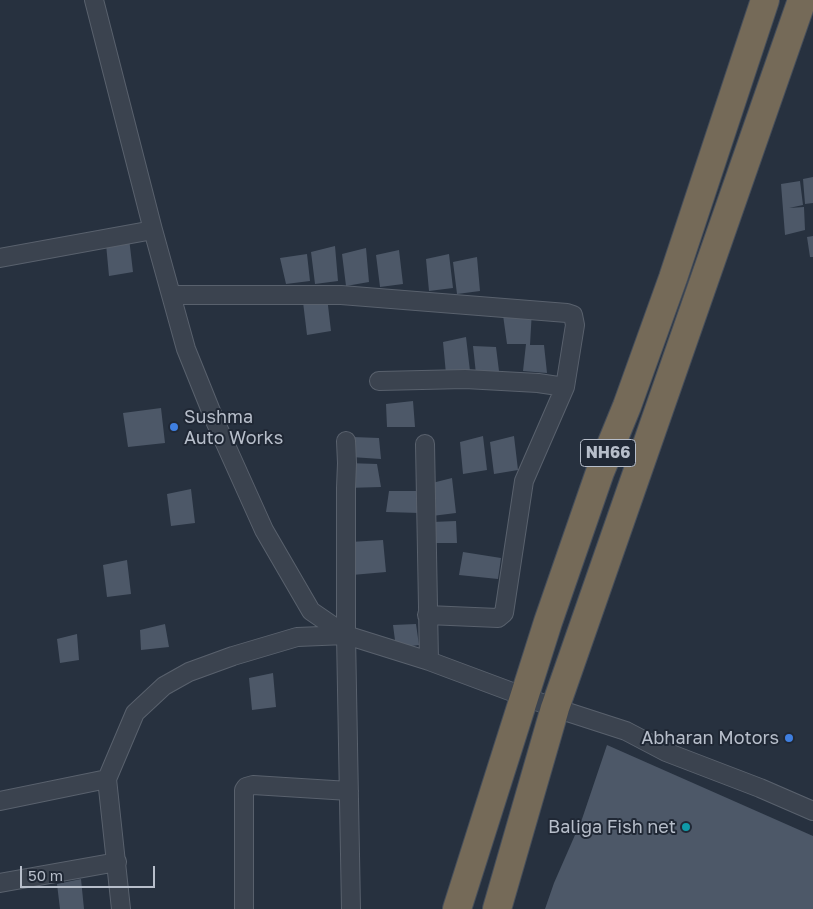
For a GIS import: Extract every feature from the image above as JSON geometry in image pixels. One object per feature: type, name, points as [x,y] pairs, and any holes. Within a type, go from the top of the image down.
[{"type":"highway","name":"NH66","points":[[457,909],[548,622],[600,472],[627,406],[672,278],[765,0]]},
{"type":"highway","name":"NH66","points":[[497,909],[555,708],[802,0]]},
{"type":"street","points":[[94,0],[153,230],[186,349],[215,421],[264,530],[311,611],[346,635],[429,661],[555,708],[626,731],[666,752],[760,788],[813,811]]},
{"type":"street","points":[[0,258],[153,230]]},
{"type":"street","points":[[172,295],[331,294],[567,312],[573,315],[575,325],[565,387],[524,481],[504,614],[498,618],[427,616]]},
{"type":"street","points":[[379,381],[465,379],[538,383],[565,387]]},
{"type":"street","points":[[346,440],[346,635],[351,909]]},
{"type":"street","points":[[425,444],[429,661]]},
{"type":"street","points":[[121,909],[107,779],[135,713],[164,686],[189,672],[233,656],[297,637],[346,635]]},
{"type":"street","points":[[0,801],[107,779]]},
{"type":"street","points":[[244,909],[244,790],[246,787],[252,785],[349,791]]},
{"type":"street","points":[[0,884],[117,862]]},
{"type":"building","points":[[813,177],[813,203],[805,204],[803,179]]},
{"type":"building","points":[[800,181],[803,205],[789,208],[804,207],[805,230],[785,235],[781,184]]},
{"type":"building","points":[[813,236],[813,257],[810,257],[807,237]]},
{"type":"building","points":[[129,238],[133,272],[109,276],[106,244]]},
{"type":"building","points":[[335,246],[338,281],[315,284],[311,252]]},
{"type":"building","points":[[366,248],[369,282],[346,286],[342,254]]},
{"type":"building","points":[[399,250],[403,284],[380,287],[376,255]]},
{"type":"building","points":[[307,254],[310,281],[286,284],[280,258]]},
{"type":"building","points":[[449,254],[453,288],[429,291],[426,259]]},
{"type":"building","points":[[477,257],[480,291],[457,294],[453,262]]},
{"type":"building","points":[[327,297],[331,331],[307,335],[303,302]]},
{"type":"building","points":[[532,310],[530,345],[544,345],[547,373],[523,371],[526,344],[507,344],[503,315]]},
{"type":"building","points":[[466,337],[470,371],[446,374],[443,342]]},
{"type":"building","points":[[473,346],[496,347],[499,371],[476,374]]},
{"type":"building","points":[[413,401],[415,427],[387,427],[386,404]]},
{"type":"building","points":[[161,408],[165,443],[128,447],[123,413]]},
{"type":"building","points":[[483,436],[487,470],[463,474],[460,442]]},
{"type":"building","points":[[514,436],[518,470],[494,474],[490,442]]},
{"type":"building","points":[[353,437],[379,438],[381,459],[351,457]]},
{"type":"building","points":[[347,463],[377,464],[381,487],[346,488]]},
{"type":"building","points":[[452,478],[456,513],[432,516],[428,484]]},
{"type":"building","points":[[191,489],[195,523],[171,526],[167,494]]},
{"type":"building","points":[[389,491],[419,491],[420,513],[386,512]]},
{"type":"building","points":[[456,521],[457,543],[433,543],[432,522]]},
{"type":"building","points":[[383,540],[386,572],[352,575],[350,542]]},
{"type":"building","points":[[463,552],[501,558],[498,579],[459,575]]},
{"type":"building","points":[[127,560],[131,594],[107,597],[103,565]]},
{"type":"building","points":[[165,624],[169,647],[141,650],[140,630]]},
{"type":"building","points":[[416,624],[419,645],[396,648],[393,625]]},
{"type":"building","points":[[77,634],[79,660],[60,663],[57,639]]},
{"type":"building","points":[[273,673],[276,707],[252,710],[249,678]]},
{"type":"building","name":"Baliga Fish net","points":[[607,745],[813,836],[813,909],[545,909],[554,883],[582,819]]},
{"type":"building","points":[[81,879],[84,909],[60,909],[57,884]]},
{"type":"place","name":"Sushma Auto Works","points":[[174,427]]},
{"type":"place","name":"Abharan Motors","points":[[789,738]]},
{"type":"place","name":"Baliga Fish net","points":[[686,827]]}]
